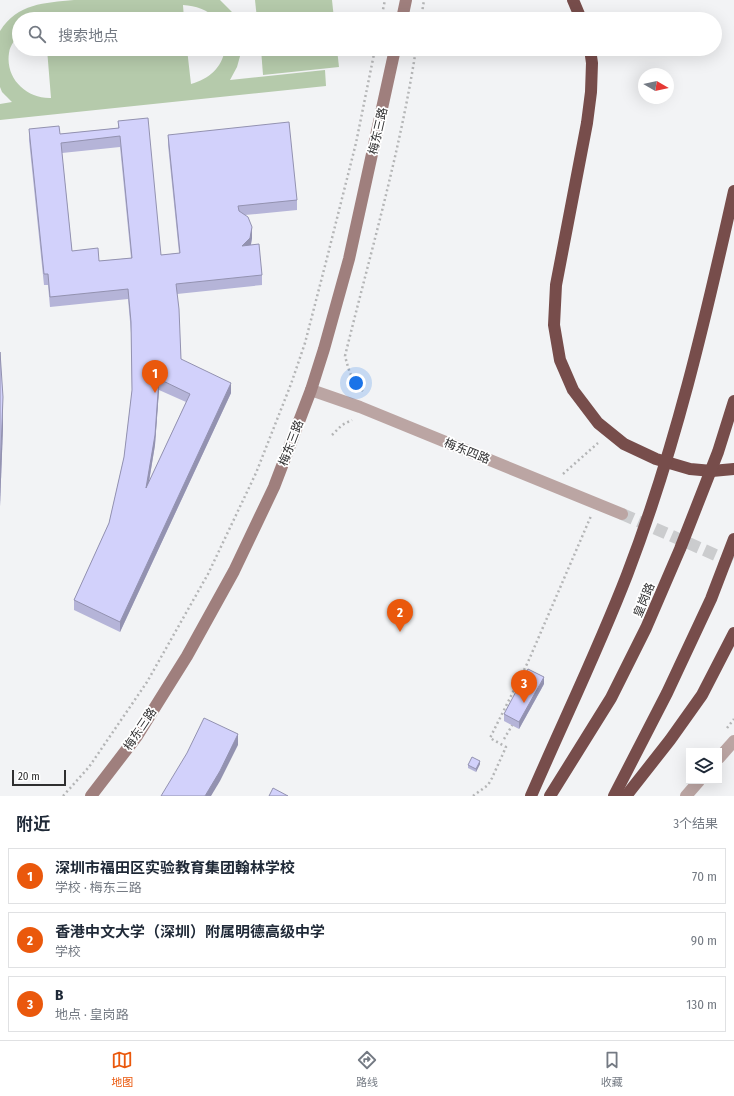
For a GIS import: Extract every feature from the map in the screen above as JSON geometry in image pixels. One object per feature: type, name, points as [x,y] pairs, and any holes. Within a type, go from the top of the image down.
[{"type":"highway","points":[[573,0],[578,12]]},
{"type":"highway","points":[[591,56],[591,92],[587,123],[556,285],[554,325],[560,360],[573,390],[598,424],[624,444],[656,459],[690,469],[712,471],[734,469]]},
{"type":"highway","points":[[531,796],[594,657],[627,574],[657,492],[678,421],[709,302],[734,191]]},
{"type":"highway","name":"皇岗路","points":[[550,796],[611,698],[646,628],[680,549],[718,452],[734,400]]},
{"type":"highway","points":[[614,796],[667,693],[708,605],[734,539]]},
{"type":"highway","points":[[626,796],[670,740],[702,695],[734,633]]},
{"type":"street","points":[[403,12],[406,0]]},
{"type":"street","name":"梅东三路","points":[[91,796],[137,736],[187,656],[234,571],[274,487],[311,390],[349,259],[393,56]]},
{"type":"street","name":"梅东四路","points":[[311,390],[367,410],[622,514]]},
{"type":"street","points":[[722,755],[734,741]]},
{"type":"street","points":[[686,796],[696,784]]},
{"type":"path","points":[[382,12],[385,0]]},
{"type":"path","points":[[422,12],[424,0]]},
{"type":"path","points":[[63,796],[89,767],[147,682],[208,574],[256,473],[291,384],[305,343],[356,144],[374,56]]},
{"type":"path","points":[[365,393],[354,383],[349,372],[345,356],[380,217],[410,88],[415,56]]},
{"type":"path","points":[[332,435],[342,425],[354,419]]},
{"type":"path","points":[[563,475],[603,438]]},
{"type":"path","points":[[473,796],[488,785],[506,747],[490,738],[528,662],[592,514]]},
{"type":"path","points":[[504,740],[515,720]]},
{"type":"green space","points":[[74,0],[220,0],[232,12],[207,12],[192,6],[183,5],[184,12],[20,12],[32,6]]},
{"type":"green space","points":[[255,0],[332,0],[333,12],[256,12]]},
{"type":"green space","points":[[12,18],[12,44],[9,53],[10,71],[14,79],[26,91],[42,97],[51,98],[48,56],[188,56],[191,84],[198,82],[214,72],[223,56],[240,56],[237,67],[230,80],[325,70],[326,86],[0,120],[0,104],[12,102],[2,92],[0,87],[0,31]]},
{"type":"green space","points":[[262,56],[338,56],[339,67],[263,75]]},
{"type":"building","points":[[148,118],[161,255],[180,253],[168,135],[289,122],[297,200],[238,206],[239,211],[248,217],[252,227],[250,238],[242,246],[259,244],[262,275],[176,284],[179,309],[181,359],[231,383],[120,622],[74,600],[109,523],[124,457],[132,390],[131,322],[128,289],[50,297],[48,274],[44,274],[29,129],[59,126],[60,134],[119,128],[118,121]],"holes":[[[120,136],[132,258],[99,261],[98,248],[72,251],[61,143]],[[159,379],[190,394],[146,488],[155,435]]]},
{"type":"building","points":[[0,352],[3,397],[0,476]]},
{"type":"building","points":[[528,669],[544,677],[519,722],[504,714]]},
{"type":"building","points":[[204,718],[238,734],[220,771],[205,796],[161,796],[187,753]]},
{"type":"building","points":[[472,757],[480,761],[476,769],[468,765]]},
{"type":"building","points":[[273,788],[288,796],[269,796]]},
{"type":"tunnel","points":[[622,514],[734,563]]},
{"type":"place","name":"深圳市福田区实验教育集团翰林学校","points":[[155,393]]},
{"type":"place","name":"香港中文大学（深圳）附属明德高级中学","points":[[400,632]]},
{"type":"place","name":"B","points":[[524,703]]}]
